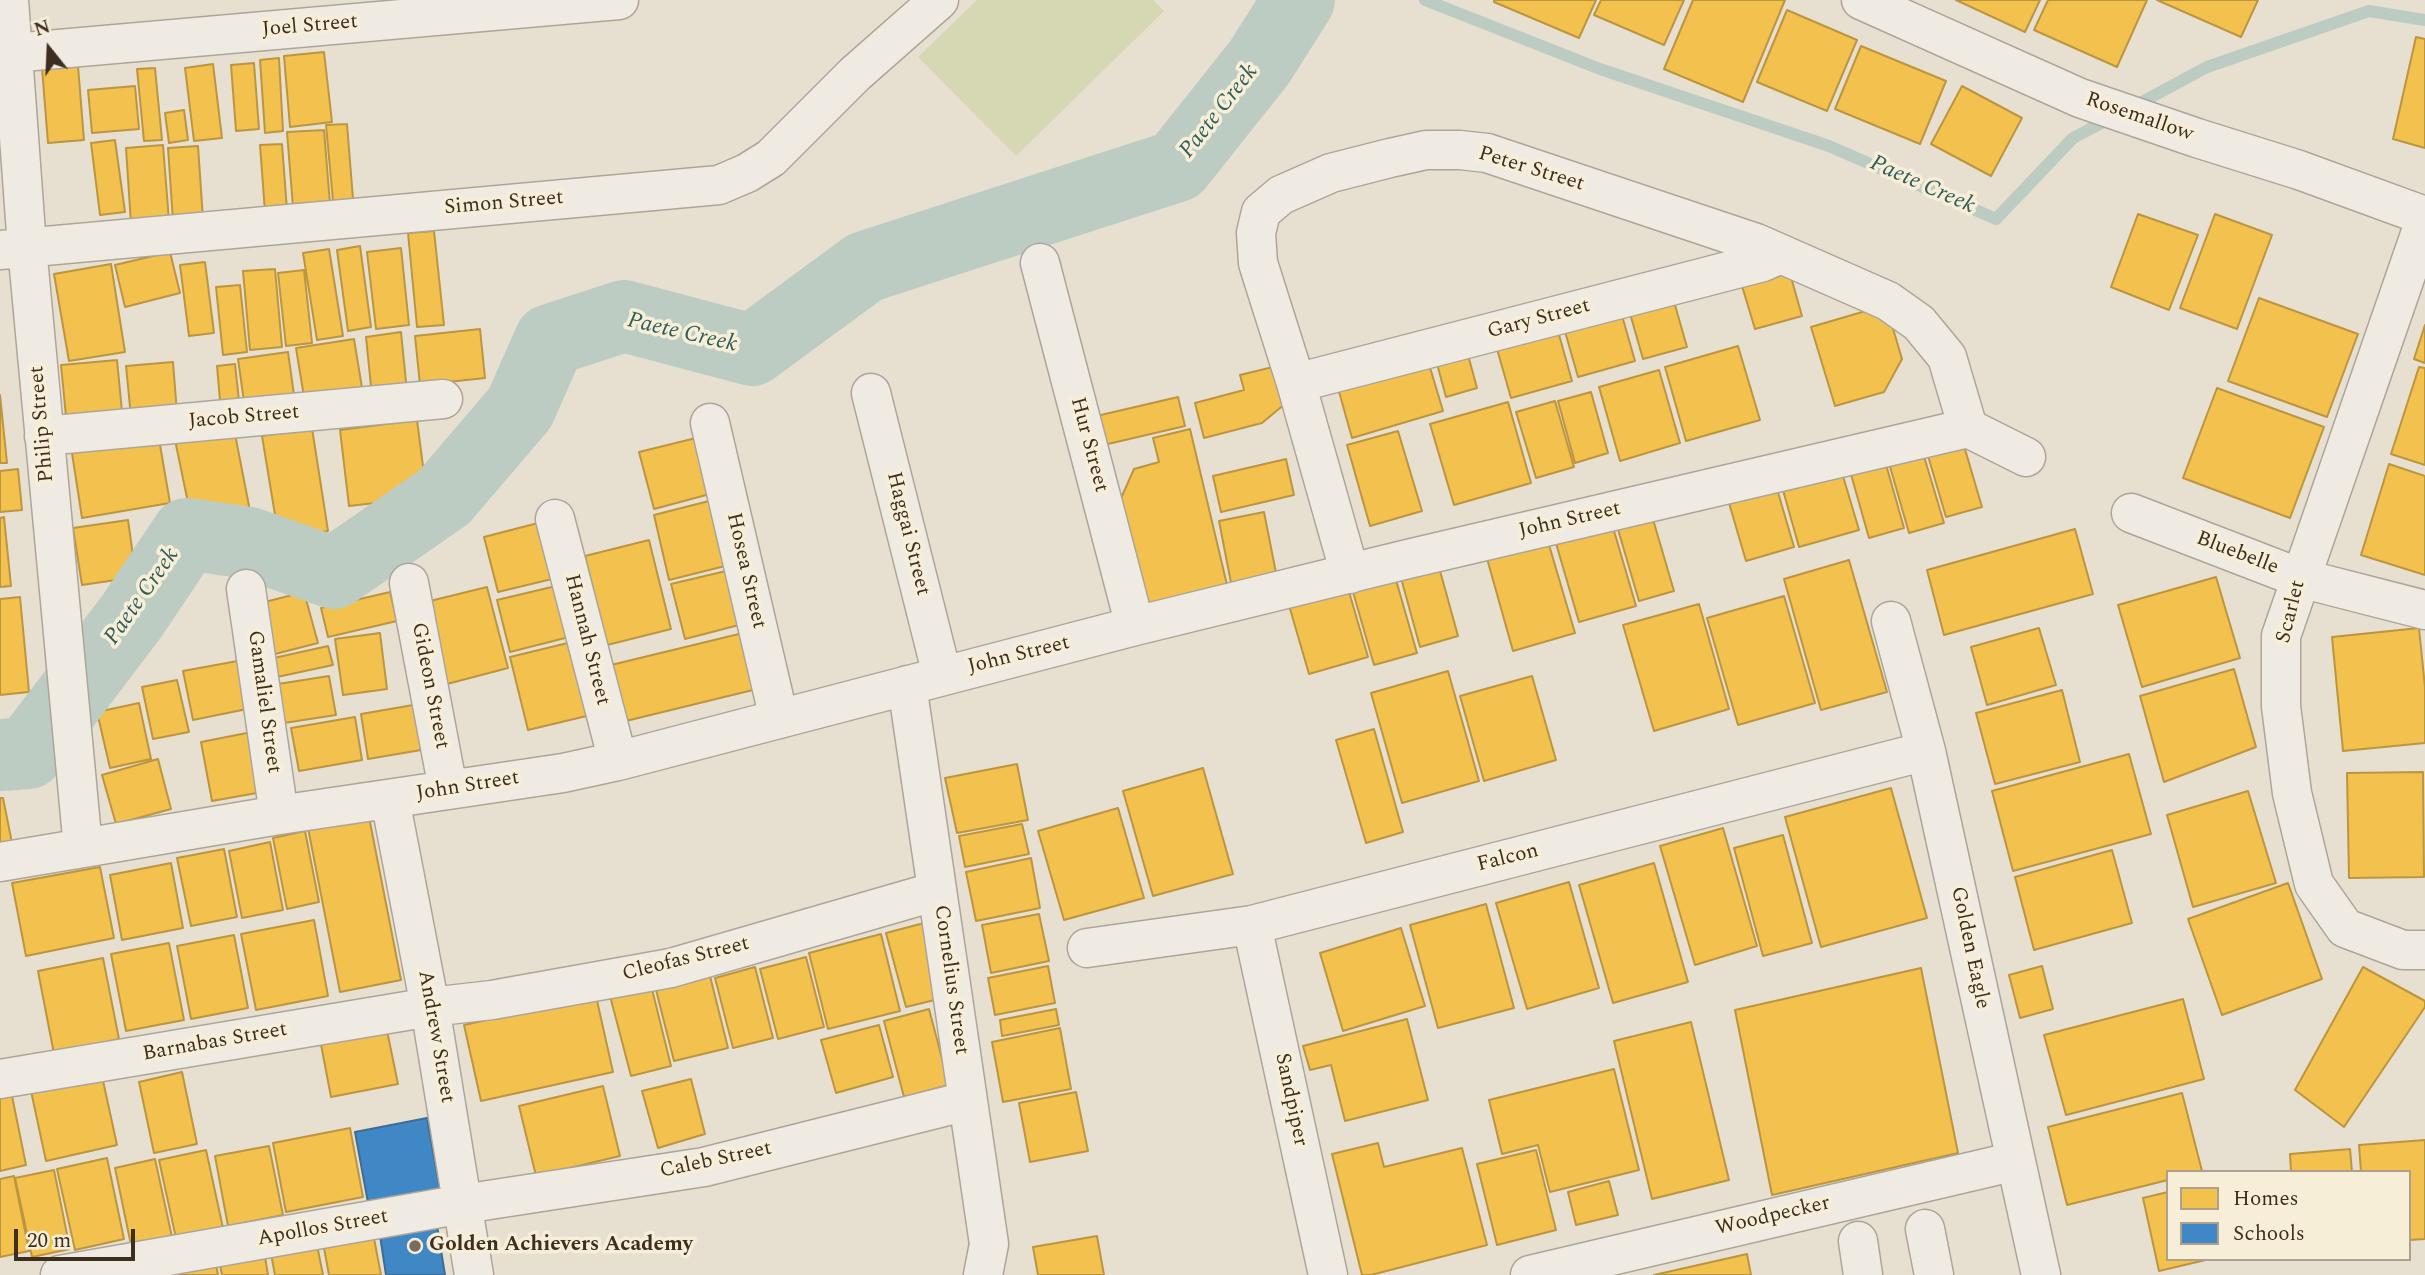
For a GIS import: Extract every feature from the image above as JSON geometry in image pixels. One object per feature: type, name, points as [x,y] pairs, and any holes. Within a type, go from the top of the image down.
[{"type":"street","name":"Philip Street","points":[[9,0],[7,54],[14,248],[44,436],[83,848]]},
{"type":"street","name":"Joel Street","points":[[7,54],[619,0]]},
{"type":"street","name":"Simon Street","points":[[14,248],[719,185],[747,173],[771,158],[855,74],[939,0]]},
{"type":"street","name":"Rosemallow","points":[[1861,0],[2080,98],[2299,170],[2425,218]]},
{"type":"street","name":"Peter Street","points":[[1350,574],[1296,383],[1258,263],[1256,233],[1261,212],[1281,195],[1331,173],[1426,150],[1487,153],[1756,243],[1888,301],[1919,323],[1947,357],[1968,428]]},
{"type":"street","name":"Scarlet","points":[[2425,218],[2281,636],[2281,706],[2292,793],[2314,884],[2345,928],[2403,950],[2425,950]]},
{"type":"street","name":"Gary Street","points":[[1296,383],[1763,262],[1781,254]]},
{"type":"street","name":"Hur Street","points":[[1040,263],[1135,626]]},
{"type":"street","name":"Haggai Street","points":[[871,393],[925,680]]},
{"type":"street","name":"Jacob Street","points":[[44,436],[443,399]]},
{"type":"street","name":"Hosea Street","points":[[710,423],[779,719]]},
{"type":"street","points":[[1968,428],[2026,457]]},
{"type":"street","name":"John Street","points":[[0,862],[448,789],[563,773],[618,761],[1135,626],[1968,428]]},
{"type":"street","name":"Bluebelle","points":[[2132,513],[2300,578],[2425,610]]},
{"type":"street","name":"Hannah Street","points":[[555,519],[618,761]]},
{"type":"street","name":"Gideon Street","points":[[409,583],[448,789]]},
{"type":"street","name":"Gamaliel Street","points":[[246,589],[279,816]]},
{"type":"street","name":"Golden Eagle","points":[[1891,621],[1926,751],[2041,1275]]},
{"type":"street","name":"Cornelius Street","points":[[925,680],[937,891],[989,1244],[983,1275]]},
{"type":"street","name":"Falcon","points":[[1087,948],[1252,925],[1926,751]]},
{"type":"street","name":"Andrew Street","points":[[390,799],[430,1007],[474,1275]]},
{"type":"street","name":"Cleofas Street","points":[[430,1007],[492,1000],[671,968],[937,891]]},
{"type":"street","name":"Sandpiper","points":[[1252,925],[1328,1275]]},
{"type":"street","name":"Barnabas Street","points":[[0,1079],[430,1007]]},
{"type":"street","name":"Caleb Street","points":[[463,1204],[704,1167],[967,1101]]},
{"type":"street","name":"Woodpecker","points":[[1530,1275],[2016,1161]]},
{"type":"street","name":"Apollos Street","points":[[60,1275],[463,1204]]},
{"type":"street","points":[[1925,1228],[1934,1275]]},
{"type":"green space","points":[[977,0],[1153,0],[1164,11],[1016,156],[918,57]]},
{"type":"building: Homes","points":[[1494,0],[1596,0],[1579,38]]},
{"type":"building: Homes","points":[[1601,0],[1684,0],[1664,45],[1594,15]]},
{"type":"building: Homes","points":[[1693,0],[1785,0],[1743,102],[1664,69]]},
{"type":"building: Homes","points":[[1956,0],[2040,0],[2025,32]]},
{"type":"building: Homes","points":[[2048,0],[2147,0],[2117,67],[2034,30]]},
{"type":"building: Homes","points":[[2157,0],[2258,0],[2241,37]]},
{"type":"building: Homes","points":[[1787,10],[1857,40],[1827,111],[1757,82]]},
{"type":"building: Homes","points":[[2416,37],[2425,39],[2425,148],[2393,139]]},
{"type":"building: Homes","points":[[1861,46],[1946,81],[1920,144],[1835,109]]},
{"type":"building: Homes","points":[[324,52],[332,122],[290,127],[284,56]]},
{"type":"building: Homes","points":[[279,58],[283,131],[265,133],[260,60]]},
{"type":"building: Homes","points":[[254,63],[259,129],[236,131],[231,65]]},
{"type":"building: Homes","points":[[213,64],[222,138],[194,141],[185,68]]},
{"type":"building: Homes","points":[[78,66],[84,140],[48,143],[42,68]]},
{"type":"building: Homes","points":[[155,68],[162,140],[144,141],[137,69]]},
{"type":"building: Homes","points":[[135,86],[139,129],[92,133],[88,90]]},
{"type":"building: Homes","points":[[1962,86],[2022,118],[1991,176],[1931,144]]},
{"type":"building: Homes","points":[[184,110],[188,140],[169,143],[165,113]]},
{"type":"building: Homes","points":[[347,124],[353,199],[333,201],[326,125]]},
{"type":"building: Homes","points":[[324,130],[330,204],[293,207],[287,132]]},
{"type":"building: Homes","points":[[115,140],[125,212],[100,215],[91,143]]},
{"type":"building: Homes","points":[[282,144],[287,210],[265,212],[260,145]]},
{"type":"building: Homes","points":[[163,145],[169,221],[131,224],[126,148]]},
{"type":"building: Homes","points":[[198,146],[203,219],[173,221],[168,148]]},
{"type":"building: Homes","points":[[2138,214],[2198,235],[2169,310],[2111,287]]},
{"type":"building: Homes","points":[[2215,214],[2272,235],[2237,329],[2180,308]]},
{"type":"building: Homes","points":[[434,231],[444,325],[417,327],[408,233]]},
{"type":"building: Homes","points":[[360,246],[371,327],[348,331],[337,250]]},
{"type":"building: Homes","points":[[401,248],[409,325],[376,329],[367,252]]},
{"type":"building: Homes","points":[[329,249],[343,336],[317,340],[303,253]]},
{"type":"building: Homes","points":[[170,252],[180,293],[125,307],[115,265]]},
{"type":"building: Homes","points":[[205,262],[214,333],[189,336],[180,265]]},
{"type":"building: Homes","points":[[1787,263],[1802,316],[1755,329],[1739,276]]},
{"type":"building: Homes","points":[[111,264],[125,352],[69,361],[54,274]]},
{"type":"building: Homes","points":[[275,269],[282,347],[250,350],[243,271]]},
{"type":"building: Homes","points":[[304,270],[312,343],[286,346],[278,273]]},
{"type":"building: Homes","points":[[240,285],[247,352],[223,355],[216,287]]},
{"type":"building: Homes","points":[[1671,291],[1687,347],[1643,359],[1627,303]]},
{"type":"building: Homes","points":[[2259,298],[2358,334],[2327,417],[2228,381]]},
{"type":"building: Homes","points":[[1619,305],[1635,361],[1578,377],[1562,321]]},
{"type":"building: Homes","points":[[1886,305],[1902,359],[1884,392],[1835,406],[1811,327]]},
{"type":"building: Homes","points":[[1556,324],[1572,381],[1511,398],[1495,342]]},
{"type":"building: Homes","points":[[2425,325],[2425,363],[2414,359]]},
{"type":"building: Homes","points":[[480,329],[485,378],[420,385],[415,336]]},
{"type":"building: Homes","points":[[401,332],[407,392],[372,396],[366,337]]},
{"type":"building: Homes","points":[[354,339],[363,394],[305,403],[296,348]]},
{"type":"building: Homes","points":[[1464,340],[1477,388],[1446,397],[1433,349]]},
{"type":"building: Homes","points":[[1738,346],[1760,420],[1686,441],[1665,367]]},
{"type":"building: Homes","points":[[288,352],[295,402],[245,409],[238,359]]},
{"type":"building: Homes","points":[[1426,354],[1443,411],[1352,438],[1336,381]]},
{"type":"building: Homes","points":[[117,360],[123,422],[67,427],[61,365]]},
{"type":"building: Homes","points":[[173,362],[177,413],[131,417],[126,366]]},
{"type":"building: Homes","points":[[235,364],[240,410],[221,412],[217,366]]},
{"type":"building: Homes","points":[[1277,366],[1286,403],[1262,423],[1204,438],[1195,403],[1244,390],[1240,375]]},
{"type":"building: Homes","points":[[2419,367],[2425,368],[2425,465],[2391,454]]},
{"type":"building: Homes","points":[[1659,370],[1680,443],[1620,461],[1599,387]]},
{"type":"building: Homes","points":[[2217,388],[2324,427],[2290,518],[2183,478]]},
{"type":"building: Homes","points":[[1591,392],[1608,453],[1575,463],[1558,401]]},
{"type":"building: Homes","points":[[0,395],[7,463],[0,463]]},
{"type":"building: Homes","points":[[1178,397],[1185,426],[1095,447],[1088,418]]},
{"type":"building: Homes","points":[[1555,401],[1574,467],[1536,478],[1516,412]]},
{"type":"building: Homes","points":[[1508,402],[1531,483],[1454,505],[1430,424]]},
{"type":"building: Homes","points":[[417,420],[427,497],[349,506],[340,430]]},
{"type":"building: Homes","points":[[312,428],[328,531],[279,539],[262,436]]},
{"type":"building: Homes","points":[[234,429],[250,511],[192,522],[175,440]]},
{"type":"building: Homes","points":[[1190,429],[1228,589],[1142,609],[1118,505],[1134,469],[1159,462],[1153,438]]},
{"type":"building: Homes","points":[[1398,431],[1422,511],[1370,526],[1347,445]]},
{"type":"building: Homes","points":[[696,438],[710,494],[654,509],[639,452]]},
{"type":"building: Homes","points":[[159,439],[170,503],[82,518],[72,453]]},
{"type":"building: Homes","points":[[1962,439],[1982,507],[1946,517],[1926,449]]},
{"type":"building: Homes","points":[[1923,453],[1944,523],[1909,533],[1889,463]]},
{"type":"building: Homes","points":[[1286,459],[1294,495],[1221,512],[1213,476]]},
{"type":"building: Homes","points":[[1885,461],[1904,528],[1869,538],[1850,471]]},
{"type":"building: Homes","points":[[2389,464],[2425,476],[2425,575],[2361,555]]},
{"type":"building: Homes","points":[[1840,466],[1859,530],[1799,547],[1781,483]]},
{"type":"building: Homes","points":[[18,469],[22,510],[0,512],[0,471]]},
{"type":"building: Homes","points":[[1777,489],[1794,547],[1746,561],[1729,503]]},
{"type":"building: Homes","points":[[709,501],[725,566],[669,580],[654,515]]},
{"type":"building: Homes","points":[[1264,512],[1277,578],[1232,588],[1219,521]]},
{"type":"building: Homes","points":[[1652,516],[1674,591],[1639,601],[1617,526]]},
{"type":"building: Homes","points":[[4,517],[11,586],[0,587],[0,518]]},
{"type":"building: Homes","points":[[1610,517],[1636,606],[1579,622],[1553,533]]},
{"type":"building: Homes","points":[[128,520],[136,577],[82,585],[73,528]]},
{"type":"building: Homes","points":[[538,523],[552,579],[498,592],[484,537]]},
{"type":"building: Homes","points":[[2075,529],[2093,594],[1944,635],[1927,570]]},
{"type":"building: Homes","points":[[1547,538],[1575,633],[1513,651],[1486,555]]},
{"type":"building: Homes","points":[[649,540],[671,629],[607,645],[585,556]]},
{"type":"building: Homes","points":[[1849,560],[1887,692],[1821,710],[1784,579]]},
{"type":"building: Homes","points":[[1439,567],[1458,636],[1420,647],[1401,578]]},
{"type":"building: Homes","points":[[726,571],[739,625],[685,639],[671,584]]},
{"type":"building: Homes","points":[[2216,577],[2240,658],[2142,687],[2118,605]]},
{"type":"building: Homes","points":[[1345,578],[1368,657],[1309,674],[1286,595]]},
{"type":"building: Homes","points":[[1396,580],[1417,653],[1374,665],[1353,592]]},
{"type":"building: Homes","points":[[556,586],[569,637],[510,652],[497,600]]},
{"type":"building: Homes","points":[[487,587],[508,668],[447,684],[426,602]]},
{"type":"building: Homes","points":[[304,592],[318,643],[275,654],[261,603]]},
{"type":"building: Homes","points":[[390,592],[397,621],[328,637],[321,608]]},
{"type":"building: Homes","points":[[1784,596],[1815,703],[1738,725],[1707,618]]},
{"type":"building: Homes","points":[[20,597],[29,692],[0,695],[0,599]]},
{"type":"building: Homes","points":[[1699,604],[1729,709],[1654,731],[1623,625]]},
{"type":"building: Homes","points":[[2039,628],[2056,685],[1987,705],[1971,647]]},
{"type":"building: Homes","points":[[2419,628],[2425,687],[2425,743],[2343,751],[2332,637]]},
{"type":"building: Homes","points":[[380,633],[387,689],[343,695],[335,639]]},
{"type":"building: Homes","points":[[743,633],[757,689],[626,721],[611,665]]},
{"type":"building: Homes","points":[[576,641],[595,714],[528,730],[510,657]]},
{"type":"building: Homes","points":[[328,646],[333,665],[277,677],[274,658]]},
{"type":"building: Homes","points":[[243,660],[252,708],[193,720],[183,671]]},
{"type":"building: Homes","points":[[2234,669],[2256,747],[2164,782],[2140,696]]},
{"type":"building: Homes","points":[[1448,671],[1479,781],[1402,803],[1371,693]]},
{"type":"building: Homes","points":[[329,676],[336,715],[284,723],[278,684]]},
{"type":"building: Homes","points":[[1532,676],[1556,760],[1484,781],[1460,696]]},
{"type":"building: Homes","points":[[177,680],[189,732],[153,739],[142,687]]},
{"type":"building: Homes","points":[[2062,690],[2080,762],[1995,784],[1976,713]]},
{"type":"building: Homes","points":[[139,703],[151,759],[110,768],[97,712]]},
{"type":"building: Homes","points":[[419,704],[427,749],[368,759],[361,714]]},
{"type":"building: Homes","points":[[355,717],[362,760],[299,771],[291,728]]},
{"type":"building: Homes","points":[[1374,729],[1403,832],[1366,843],[1336,740]]},
{"type":"building: Homes","points":[[257,731],[268,791],[212,801],[201,742]]},
{"type":"building: Homes","points":[[2129,754],[2151,834],[2013,871],[1992,791]]},
{"type":"building: Homes","points":[[158,759],[171,809],[116,824],[102,775]]},
{"type":"building: Homes","points":[[1017,764],[1028,820],[957,833],[945,778]]},
{"type":"building: Homes","points":[[1203,768],[1233,874],[1153,896],[1123,791]]},
{"type":"building: Homes","points":[[2423,772],[2424,877],[2349,878],[2347,773]]},
{"type":"building: Homes","points":[[1891,788],[1927,918],[1821,947],[1785,817]]},
{"type":"building: Homes","points":[[2248,791],[2276,883],[2193,907],[2167,815]]},
{"type":"building: Homes","points":[[0,798],[3,798],[13,848],[0,851]]},
{"type":"building: Homes","points":[[1118,808],[1144,898],[1064,920],[1038,831]]},
{"type":"building: Homes","points":[[369,817],[401,980],[340,992],[308,828]]},
{"type":"building: Homes","points":[[1022,824],[1029,854],[965,867],[959,836]]},
{"type":"building: Homes","points":[[1723,828],[1757,946],[1695,965],[1660,846]]},
{"type":"building: Homes","points":[[305,831],[319,902],[287,909],[273,838]]},
{"type":"building: Homes","points":[[1783,835],[1812,943],[1763,956],[1734,848]]},
{"type":"building: Homes","points":[[270,842],[283,910],[242,918],[229,851]]},
{"type":"building: Homes","points":[[224,849],[237,917],[191,926],[177,858]]},
{"type":"building: Homes","points":[[2112,850],[2132,923],[2034,950],[2015,877]]},
{"type":"building: Homes","points":[[1031,858],[1040,908],[976,921],[966,872]]},
{"type":"building: Homes","points":[[171,863],[183,928],[122,940],[110,875]]},
{"type":"building: Homes","points":[[1654,863],[1688,982],[1613,1003],[1579,885]]},
{"type":"building: Homes","points":[[100,867],[114,938],[26,956],[12,883]]},
{"type":"building: Homes","points":[[1569,882],[1599,988],[1527,1009],[1496,903]]},
{"type":"building: Homes","points":[[2288,883],[2322,979],[2222,1015],[2188,919]]},
{"type":"building: Homes","points":[[1486,904],[1514,1008],[1438,1028],[1410,925]]},
{"type":"building: Homes","points":[[1039,914],[1049,961],[991,973],[982,925]]},
{"type":"building: Homes","points":[[314,920],[328,996],[256,1010],[241,934]]},
{"type":"building: Homes","points":[[928,922],[947,997],[906,1007],[886,933]]},
{"type":"building: Homes","points":[[1401,928],[1425,1006],[1343,1031],[1320,953]]},
{"type":"building: Homes","points":[[881,934],[900,1011],[828,1029],[809,953]]},
{"type":"building: Homes","points":[[234,935],[248,1008],[191,1019],[177,946]]},
{"type":"building: Homes","points":[[169,943],[184,1020],[126,1031],[111,954]]},
{"type":"building: Homes","points":[[806,957],[824,1027],[778,1039],[760,969]]},
{"type":"building: Homes","points":[[103,958],[119,1039],[54,1054],[38,971]]},
{"type":"building: Homes","points":[[1048,966],[1055,1003],[995,1015],[988,978]]},
{"type":"building: Homes","points":[[2042,966],[2053,1009],[2020,1018],[2009,975]]},
{"type":"building: Homes","points":[[755,967],[773,1038],[733,1048],[715,978]]},
{"type":"building: Homes","points":[[2363,967],[2425,1001],[2425,1007],[2344,1127],[2295,1090]]},
{"type":"building: Homes","points":[[708,968],[728,1048],[674,1061],[654,982]]},
{"type":"building: Homes","points":[[1921,968],[1958,1153],[1772,1195],[1735,1010]]},
{"type":"building: Homes","points":[[650,981],[671,1066],[631,1076],[609,992]]},
{"type":"building: Homes","points":[[596,996],[613,1072],[481,1101],[464,1025]]},
{"type":"building: Homes","points":[[2183,999],[2204,1079],[2066,1115],[2044,1035]]},
{"type":"building: Homes","points":[[929,1009],[949,1085],[904,1097],[884,1021]]},
{"type":"building: Homes","points":[[1056,1009],[1059,1025],[1002,1036],[1000,1020]]},
{"type":"building: Homes","points":[[1407,1019],[1428,1100],[1345,1121],[1331,1065],[1310,1070],[1303,1046]]},
{"type":"building: Homes","points":[[385,1021],[398,1084],[331,1097],[319,1034]]},
{"type":"building: Homes","points":[[1691,1022],[1729,1180],[1652,1199],[1614,1041]]},
{"type":"building: Homes","points":[[879,1025],[893,1077],[836,1093],[821,1040]]},
{"type":"building: Homes","points":[[1060,1028],[1071,1089],[1003,1102],[992,1042]]},
{"type":"building: Homes","points":[[1614,1069],[1639,1170],[1550,1192],[1538,1145],[1502,1154],[1489,1100]]},
{"type":"building: Homes","points":[[182,1072],[197,1144],[154,1153],[139,1082]]},
{"type":"building: Homes","points":[[102,1076],[117,1145],[46,1161],[31,1091]]},
{"type":"building: Homes","points":[[691,1079],[705,1134],[658,1148],[642,1091]]},
{"type":"building: Homes","points":[[603,1086],[620,1156],[536,1176],[519,1106]]},
{"type":"building: Homes","points":[[11,1091],[26,1165],[0,1171],[0,1093]]},
{"type":"building: Homes","points":[[1076,1092],[1088,1151],[1030,1162],[1019,1103]]},
{"type":"building: Homes","points":[[2182,1093],[2202,1170],[2166,1170],[2166,1180],[2067,1205],[2048,1127]]},
{"type":"building: Homes","points":[[350,1128],[363,1197],[286,1212],[273,1143]]},
{"type":"building: Homes","points":[[2425,1140],[2425,1239],[2411,1240],[2411,1170],[2361,1170],[2359,1145]]},
{"type":"building: Homes","points":[[1378,1143],[1384,1167],[1462,1148],[1487,1245],[1371,1275],[1362,1275],[1332,1154]]},
{"type":"building: Homes","points":[[269,1146],[283,1215],[228,1226],[215,1156]]},
{"type":"building: Homes","points":[[2350,1149],[2352,1170],[2291,1170],[2290,1154]]},
{"type":"building: Homes","points":[[206,1150],[223,1228],[176,1238],[159,1160]]},
{"type":"building: Homes","points":[[1536,1150],[1556,1230],[1497,1245],[1477,1164]]},
{"type":"building: Homes","points":[[107,1158],[124,1239],[75,1250],[57,1169]]},
{"type":"building: Homes","points":[[155,1159],[172,1237],[131,1245],[115,1168]]},
{"type":"building: Homes","points":[[54,1170],[70,1249],[32,1257],[15,1178]]},
{"type":"building: Homes","points":[[14,1176],[29,1251],[0,1257],[0,1179]]},
{"type":"building: Homes","points":[[1609,1181],[1618,1215],[1576,1225],[1568,1192]]},
{"type":"building: Homes","points":[[2166,1192],[2166,1261],[2202,1261],[2159,1271],[2143,1198]]},
{"type":"building: Homes","points":[[372,1228],[381,1275],[329,1275],[322,1237]]},
{"type":"building: Homes","points":[[1097,1236],[1104,1275],[1038,1275],[1033,1247]]},
{"type":"building: Homes","points":[[316,1240],[323,1275],[275,1275],[270,1249]]},
{"type":"building: Homes","points":[[264,1251],[268,1275],[222,1275],[219,1260]]},
{"type":"building: Homes","points":[[214,1254],[218,1275],[168,1275]]},
{"type":"building: Homes","points":[[1747,1254],[1751,1275],[1654,1275]]},
{"type":"building: Schools","points":[[427,1118],[441,1195],[369,1208],[355,1132]]},
{"type":"building: Schools","points":[[436,1219],[445,1275],[386,1275],[379,1229]]},
{"type":"waterway","name":"Paete Creek","points":[[0,755],[28,753],[132,616],[187,534],[249,543],[334,573],[444,497],[520,408],[550,340],[624,316],[752,350],[865,267],[1177,166],[1259,63],[1299,0]]},
{"type":"waterway","name":"Paete Creek","points":[[1425,0],[1600,69],[1829,146],[1996,219],[2073,138],[2111,118]]},
{"type":"waterway","name":"Paete Creek","points":[[2131,108],[2207,67],[2369,11],[2425,20]]},
{"type":"place","name":"Golden Achievers Academy","points":[[415,1246]]}]
